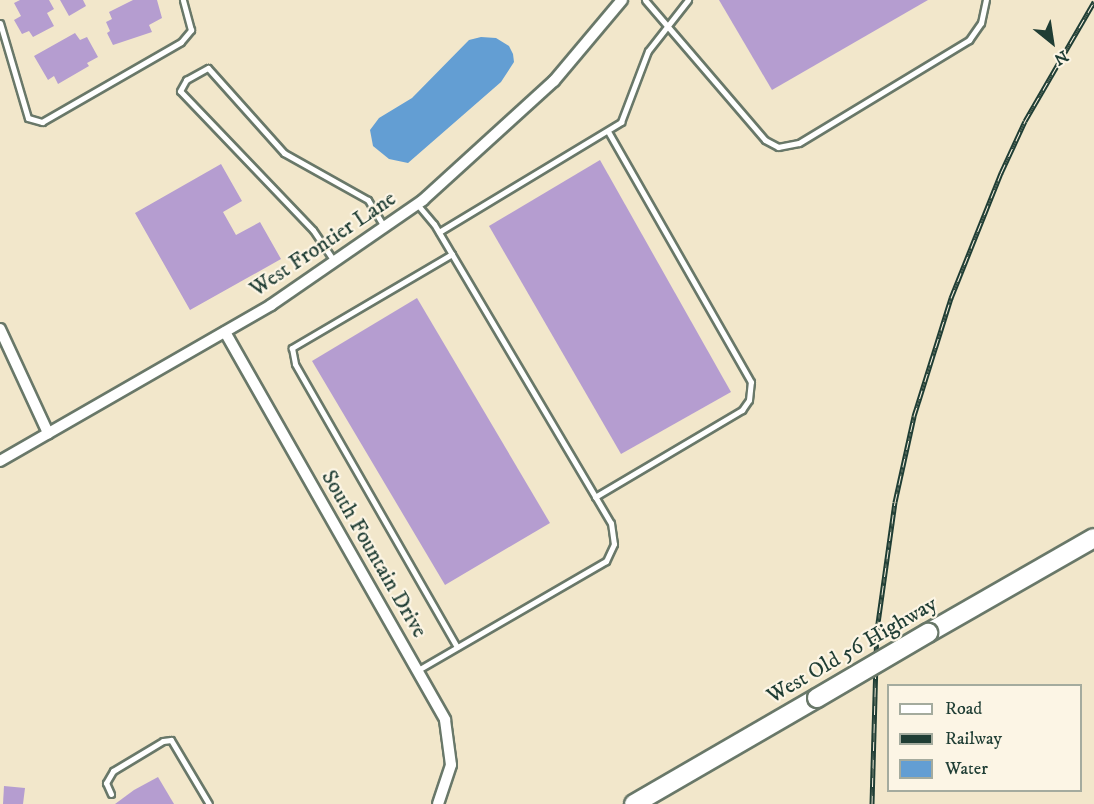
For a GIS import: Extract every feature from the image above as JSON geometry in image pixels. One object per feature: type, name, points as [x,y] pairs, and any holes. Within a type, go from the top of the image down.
[{"type":"highway","name":"West Old 56 Highway","points":[[634,804],[1094,538]]},
{"type":"street","name":"West Frontier Lane","points":[[0,461],[225,332],[417,204],[554,81],[622,0]]},
{"type":"street","points":[[0,329],[48,433]]},
{"type":"street","name":"South Fountain Drive","points":[[225,332],[445,720],[451,746],[447,786],[438,804]]},
{"type":"lane","points":[[0,23],[28,118],[42,122],[181,42],[191,30],[183,0]]},
{"type":"lane","points":[[645,0],[670,26],[765,140],[778,147],[799,143],[969,40],[981,23],[986,0]]},
{"type":"lane","points":[[439,232],[609,133],[621,122],[648,51],[670,26],[688,0]]},
{"type":"lane","points":[[334,261],[313,230],[180,91],[186,80],[208,68],[284,153],[369,200],[384,227]]},
{"type":"lane","points":[[596,497],[742,410],[749,400],[751,382],[609,133]]},
{"type":"lane","points":[[417,204],[439,232],[596,497],[611,523],[614,544],[606,561],[418,670]]},
{"type":"lane","points":[[452,254],[292,348],[295,364],[457,647]]},
{"type":"lane","points":[[111,794],[106,783],[113,771],[163,741],[171,740],[209,804]]},
{"type":"water","points":[[481,37],[496,38],[509,46],[513,54],[514,62],[501,82],[408,163],[389,159],[373,146],[370,130],[379,118],[412,98],[469,40]]},
{"type":"building","points":[[20,0],[49,0],[54,9],[47,13],[54,26],[33,37],[29,31],[22,34],[14,20],[21,16],[14,3]]},
{"type":"building","points":[[60,0],[83,0],[86,6],[69,16]]},
{"type":"building","points":[[133,0],[157,0],[162,18],[149,25],[152,32],[113,45],[107,33],[110,31],[106,22],[112,19],[109,12]]},
{"type":"building","points":[[719,0],[928,0],[772,90]]},
{"type":"building","points":[[75,33],[80,40],[87,37],[98,57],[87,63],[89,66],[58,84],[54,76],[48,80],[34,56]]},
{"type":"building","points":[[600,160],[731,392],[621,454],[489,226]]},
{"type":"building","points":[[221,164],[242,201],[223,212],[236,235],[260,222],[281,259],[190,310],[135,213]]},
{"type":"building","points":[[417,298],[550,523],[445,585],[312,361]]},
{"type":"building","points":[[158,777],[174,804],[115,804],[134,790]]},
{"type":"building","points":[[4,786],[25,788],[23,804],[3,804]]},
{"type":"railway","points":[[872,804],[877,630],[895,502],[914,416],[951,298],[1001,173],[1025,121],[1094,2]]}]
